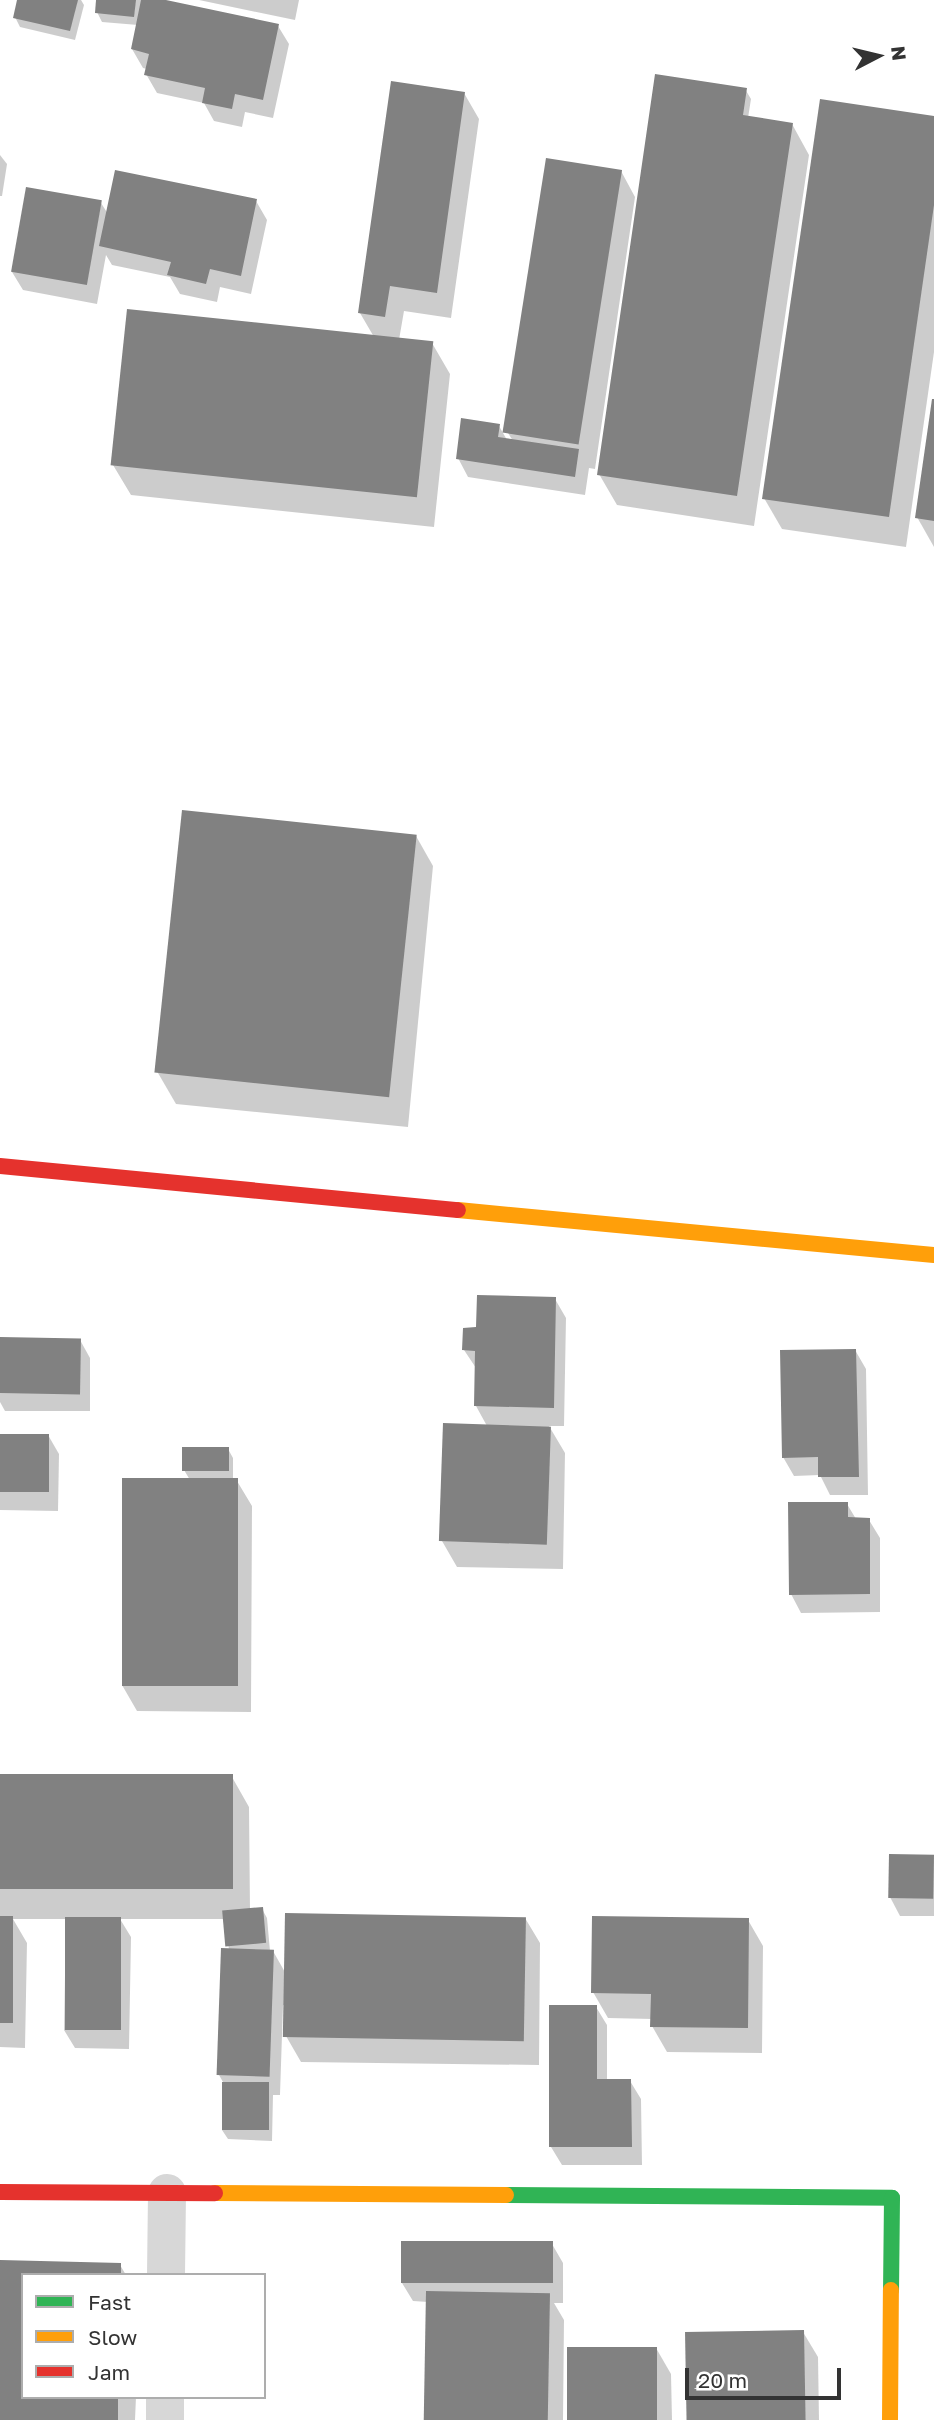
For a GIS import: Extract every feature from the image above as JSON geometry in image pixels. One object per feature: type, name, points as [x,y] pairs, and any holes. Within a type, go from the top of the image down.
[{"type":"street","points":[[0,1166],[934,1255]]},
{"type":"street","points":[[0,2192],[892,2198],[890,2420]]},
{"type":"street","points":[[166,2273],[167,2193]]},
{"type":"street","points":[[165,2399],[165,2420]]},
{"type":"building","points":[[17,0],[78,0],[70,31],[13,18]]},
{"type":"building","points":[[96,0],[136,0],[134,17],[95,13]]},
{"type":"building","points":[[141,0],[166,0],[279,24],[263,100],[235,94],[232,109],[202,103],[205,88],[144,75],[149,54],[131,49]]},
{"type":"building","points":[[655,74],[747,88],[743,115],[793,123],[737,496],[597,475]]},
{"type":"building","points":[[391,81],[465,92],[437,293],[390,286],[385,317],[358,313]]},
{"type":"building","points":[[820,99],[934,116],[934,205],[889,517],[762,499]]},
{"type":"building","points":[[546,158],[622,170],[579,445],[503,433]]},
{"type":"building","points":[[115,170],[257,199],[241,276],[210,269],[206,284],[167,275],[171,262],[99,246]]},
{"type":"building","points":[[26,187],[102,200],[87,285],[11,272]]},
{"type":"building","points":[[127,309],[433,341],[417,497],[111,465]]},
{"type":"building","points":[[934,399],[934,521],[915,518]]},
{"type":"building","points":[[461,418],[500,424],[498,437],[579,449],[575,477],[456,459]]},
{"type":"building","points":[[182,810],[417,835],[389,1097],[154,1073]]},
{"type":"building","points":[[477,1295],[556,1297],[554,1408],[474,1406],[475,1351],[462,1350],[463,1328],[476,1327]]},
{"type":"building","points":[[0,1337],[81,1338],[80,1394],[0,1393]]},
{"type":"building","points":[[856,1349],[859,1477],[818,1477],[818,1457],[782,1458],[780,1350]]},
{"type":"building","points":[[443,1423],[551,1427],[547,1545],[439,1541]]},
{"type":"building","points":[[0,1434],[49,1434],[49,1492],[0,1492]]},
{"type":"building","points":[[182,1447],[229,1447],[229,1471],[182,1471]]},
{"type":"building","points":[[122,1478],[238,1478],[238,1686],[122,1686]]},
{"type":"building","points":[[788,1502],[848,1502],[848,1517],[870,1518],[870,1594],[789,1595]]},
{"type":"building","points":[[0,1774],[233,1774],[233,1889],[0,1889]]},
{"type":"building","points":[[889,1854],[934,1855],[933,1899],[888,1898]]},
{"type":"building","points":[[263,1907],[266,1943],[225,1946],[222,1911]]},
{"type":"building","points":[[285,1913],[526,1917],[524,2041],[283,2037]]},
{"type":"building","points":[[0,1916],[13,1916],[13,2023],[0,2023]]},
{"type":"building","points":[[592,1916],[749,1918],[748,2028],[650,2027],[651,1994],[591,1993]]},
{"type":"building","points":[[65,1917],[121,1917],[121,2030],[65,2030]]},
{"type":"building","points":[[221,1948],[274,1950],[270,2077],[217,2075]]},
{"type":"building","points":[[549,2005],[597,2005],[597,2079],[631,2079],[632,2147],[549,2147]]},
{"type":"building","points":[[222,2082],[269,2082],[269,2130],[222,2130]]},
{"type":"building","points":[[401,2241],[553,2241],[553,2283],[401,2283]]},
{"type":"building","points":[[0,2260],[121,2263],[121,2273],[21,2273],[21,2399],[118,2399],[118,2420],[0,2420]]},
{"type":"building","points":[[426,2291],[550,2293],[548,2420],[424,2420]]},
{"type":"building","points":[[804,2330],[806,2420],[687,2420],[685,2332]]},
{"type":"building","points":[[567,2347],[657,2347],[657,2420],[567,2420]]},
{"type":"traffic: fast","points":[[506,2195],[892,2198],[891,2290]]},
{"type":"traffic: slow","points":[[458,1210],[934,1255]]},
{"type":"traffic: slow","points":[[215,2193],[506,2195]]},
{"type":"traffic: slow","points":[[890,2420],[891,2290]]},
{"type":"traffic: jam","points":[[0,1166],[458,1210]]},
{"type":"traffic: jam","points":[[0,2192],[215,2193]]}]
